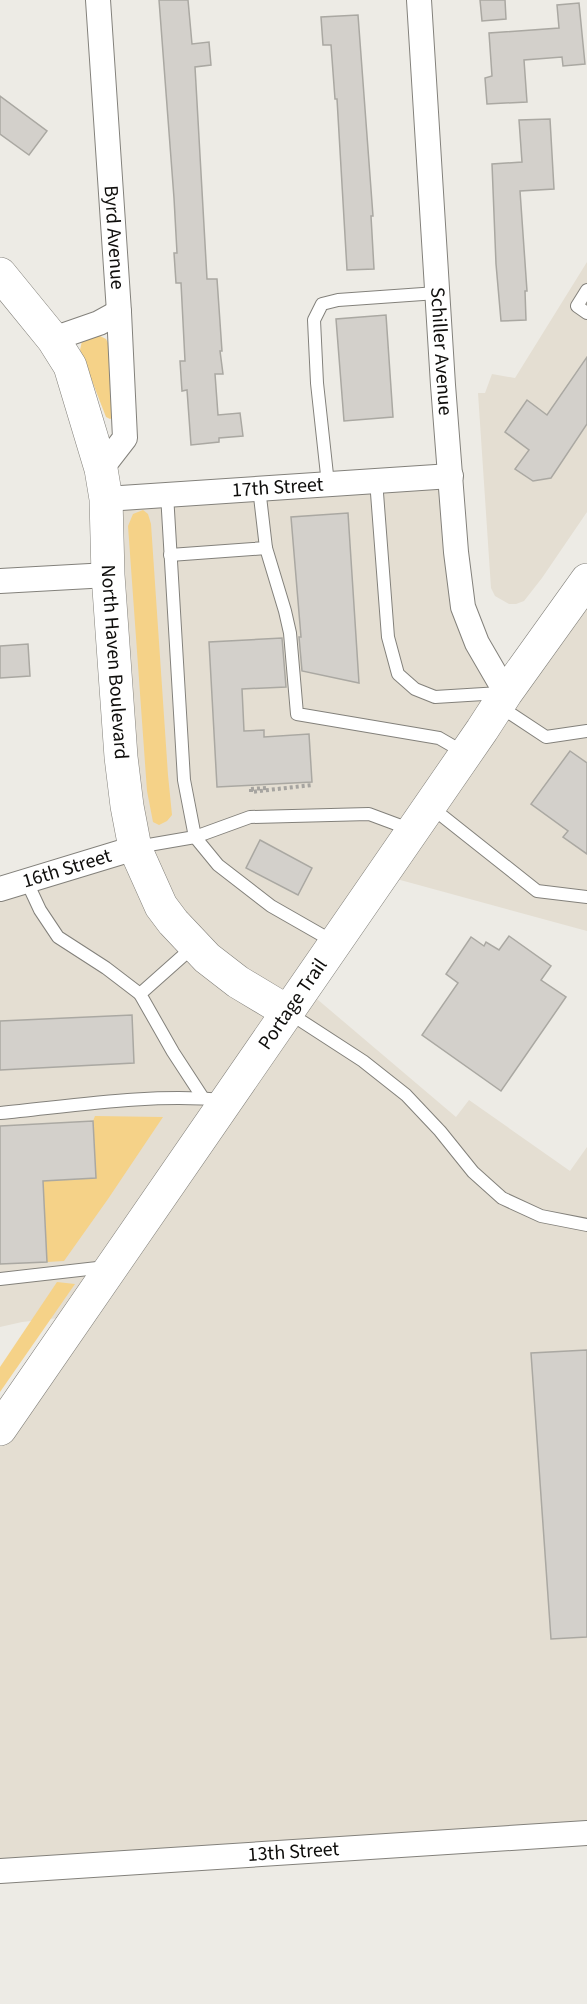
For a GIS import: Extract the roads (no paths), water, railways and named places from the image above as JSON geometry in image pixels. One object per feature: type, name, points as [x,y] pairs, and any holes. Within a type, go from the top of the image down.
[{"type":"main road","name":"North Haven Boulevard","points":[[0,274],[53,339],[70,366],[104,484],[121,757],[135,848],[161,906],[207,958],[238,982],[288,1012]]},
{"type":"main road","name":"Portage Trail","points":[[0,1428],[113,1266],[215,1100],[288,1012],[502,699],[587,580]]},
{"type":"street","name":"Byrd Avenue","points":[[98,0],[125,438],[104,484]]},
{"type":"street","name":"Schiller Avenue","points":[[419,0],[443,385],[456,552],[463,607],[502,699]]},
{"type":"street","points":[[53,339],[99,323],[119,312]]},
{"type":"street","name":"17th Street","points":[[104,484],[167,495],[451,476]]},
{"type":"street","points":[[0,581],[108,575]]},
{"type":"street","name":"16th Street","points":[[0,889],[135,848]]},
{"type":"street","name":"13th Street","points":[[0,1871],[587,1833]]},
{"type":"lane","points":[[587,290],[577,306],[587,313]]},
{"type":"lane","points":[[328,484],[317,383],[314,320],[322,304],[338,300],[437,293]]},
{"type":"lane","points":[[376,480],[388,637],[398,674],[415,689],[435,697],[502,699],[546,737],[587,731]]},
{"type":"lane","points":[[259,488],[266,548],[290,633],[297,714],[439,738],[466,754]]},
{"type":"lane","points":[[167,495],[184,780],[195,837],[218,865],[262,899],[336,943]]},
{"type":"lane","points":[[170,555],[266,548]]},
{"type":"lane","points":[[135,848],[195,837],[250,817],[369,814],[421,818],[537,891],[587,897]]},
{"type":"lane","points":[[26,880],[40,910],[58,937],[106,968],[140,994],[173,1052],[215,1100]]},
{"type":"lane","points":[[140,994],[195,945]]},
{"type":"lane","points":[[288,1012],[363,1061],[406,1095],[440,1131],[473,1172],[502,1198],[541,1216],[587,1225]]},
{"type":"lane","points":[[0,1113],[134,1101],[215,1100]]},
{"type":"lane","points":[[0,1279],[113,1266]]}]
